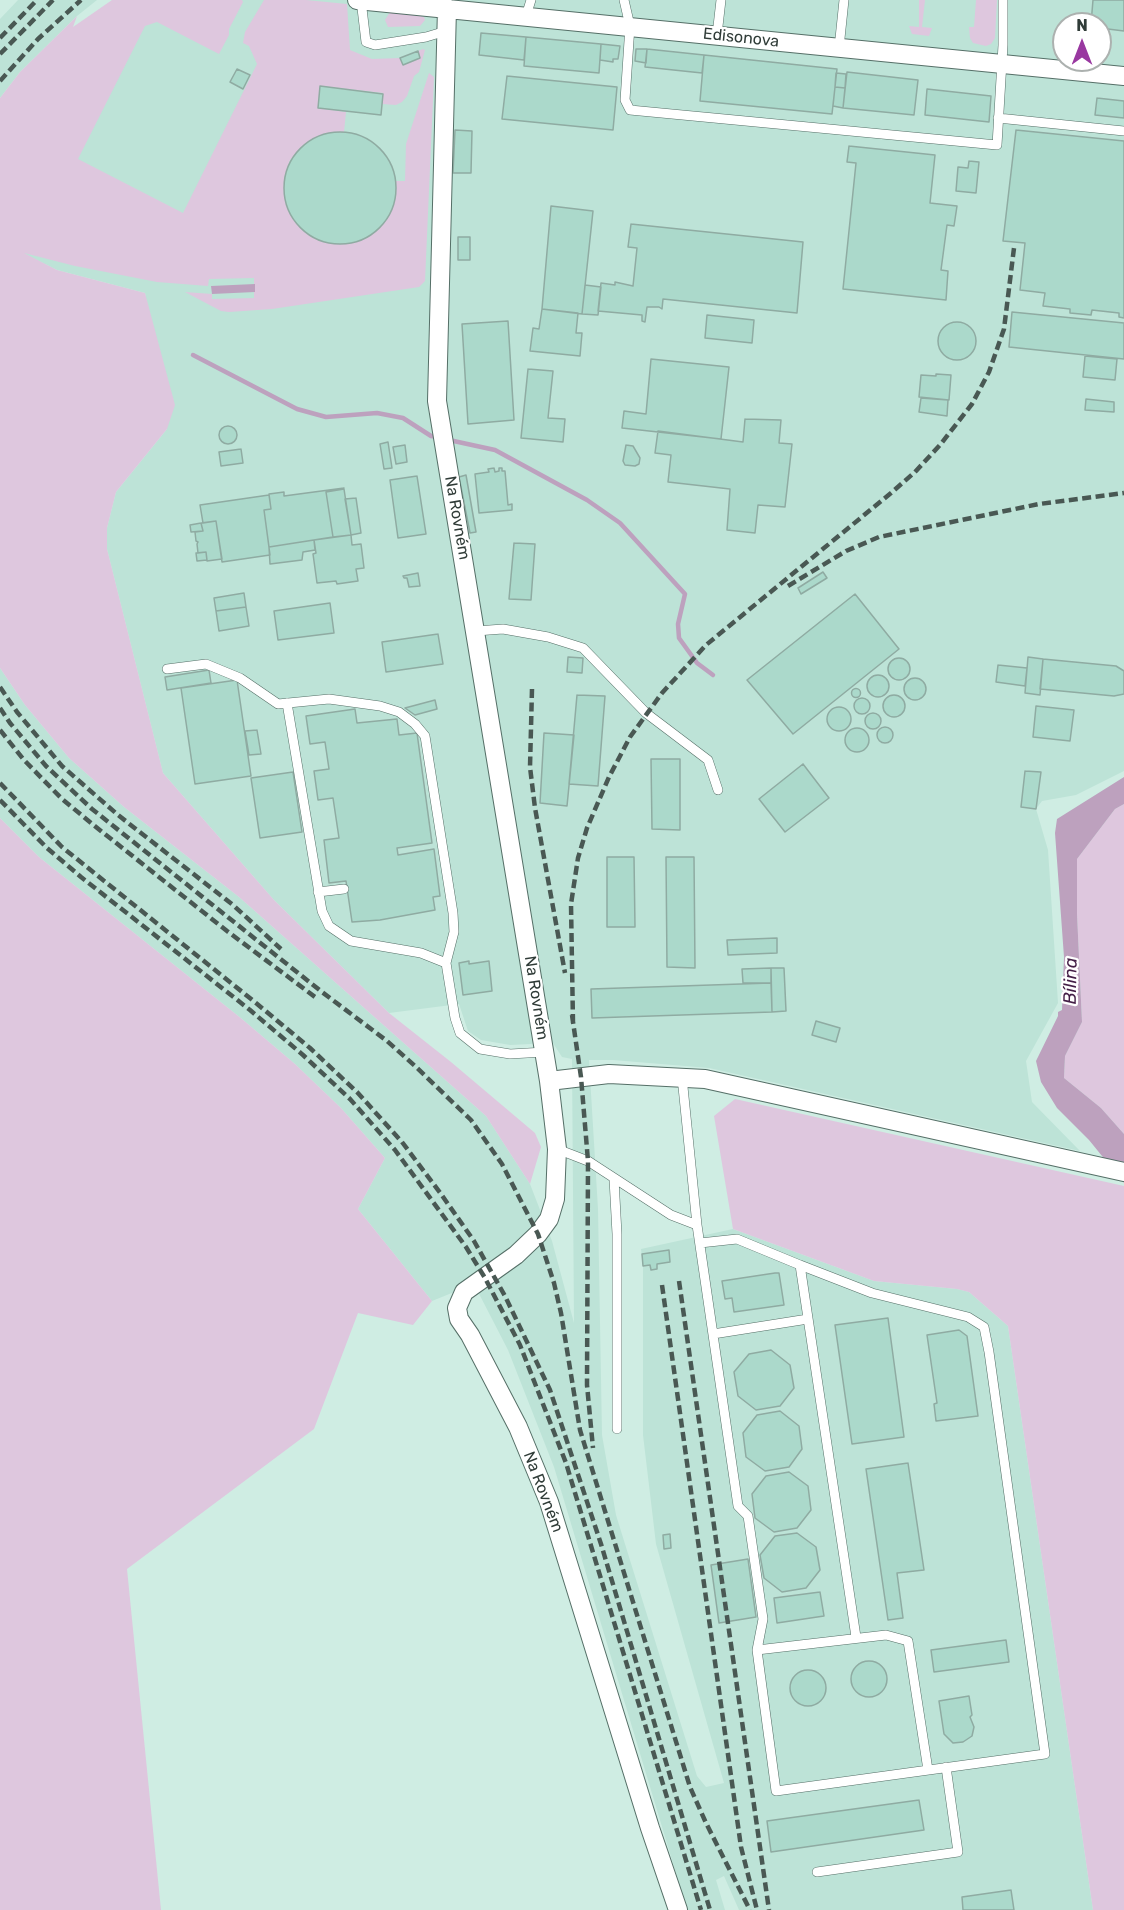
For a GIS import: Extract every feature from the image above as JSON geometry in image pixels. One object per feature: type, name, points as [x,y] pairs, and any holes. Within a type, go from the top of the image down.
[{"type":"street","name":"Edisonova","points":[[359,0],[447,8],[530,4],[630,27],[1124,76]]},
{"type":"street","name":"Na Rovném","points":[[447,8],[437,401],[545,1052],[557,1149],[555,1199],[549,1219],[538,1234],[516,1255],[464,1292],[457,1308],[459,1319],[470,1335],[518,1427],[549,1502],[650,1828],[678,1910]]},
{"type":"street","points":[[549,1081],[609,1074],[705,1079],[1124,1172]]},
{"type":"lane","points":[[359,0],[366,42],[375,45],[426,37],[446,31]]},
{"type":"lane","points":[[624,0],[630,27],[625,100],[630,110],[997,145],[1003,0]]},
{"type":"lane","points":[[717,35],[721,0]]},
{"type":"lane","points":[[839,48],[844,0]]},
{"type":"lane","points":[[998,118],[1124,131]]},
{"type":"lane","points":[[476,632],[503,629],[549,637],[584,648],[646,713],[708,760],[718,790]]},
{"type":"lane","points":[[167,669],[206,664],[240,678],[278,704],[329,699],[380,706],[399,712],[415,724],[425,736],[453,913],[454,932],[446,963],[455,1018],[460,1033],[480,1049],[510,1053],[545,1052]]},
{"type":"lane","points":[[287,703],[318,892],[322,911],[329,926],[351,941],[422,953],[446,963]]},
{"type":"lane","points":[[318,892],[344,889]]},
{"type":"lane","points":[[681,1077],[699,1243],[738,1506],[748,1516],[763,1619],[757,1650],[776,1791],[1045,1754],[984,1328],[968,1317],[872,1293],[737,1239],[699,1243]]},
{"type":"lane","points":[[557,1149],[588,1161],[671,1215],[697,1225]]},
{"type":"lane","points":[[614,1179],[617,1234],[617,1429]]},
{"type":"lane","points":[[800,1264],[856,1637]]},
{"type":"lane","points":[[713,1334],[808,1319]]},
{"type":"lane","points":[[757,1650],[886,1635],[908,1641],[928,1770]]},
{"type":"lane","points":[[817,1872],[958,1852],[946,1767]]},
{"type":"shaded area","points":[[18,0],[97,0],[77,16],[20,72],[0,98],[0,19]]},
{"type":"shaded area","points":[[112,0],[1124,0],[1124,771],[1076,795],[1042,801],[1036,809],[1048,850],[1058,1003],[1026,1061],[1032,1102],[1080,1151],[709,1068],[589,1060],[598,1209],[602,1435],[616,1515],[697,1776],[706,1787],[724,1783],[656,1544],[643,1435],[643,1266],[641,1249],[733,1229],[874,1281],[969,1292],[1008,1326],[1093,1910],[739,1910],[724,1876],[716,1880],[725,1910],[687,1910],[554,1467],[508,1350],[474,1284],[432,1301],[358,1209],[385,1158],[341,1108],[295,1064],[242,1019],[39,857],[0,818],[0,668],[25,705],[69,758],[124,807],[239,897],[486,1116],[530,1184],[552,1241],[574,1323],[572,1059],[562,1057],[551,1040],[510,1045],[481,1040],[468,1031],[459,1004],[389,1013],[274,900],[163,773],[107,549],[107,528],[116,492],[167,429],[145,293],[57,270],[0,242]]},
{"type":"shaded area","points":[[112,0],[242,0],[243,2],[219,54],[157,22],[145,26],[78,159],[183,213],[257,64],[249,46],[243,43],[245,32],[264,0],[306,0],[347,4],[350,50],[372,59],[400,58],[403,65],[420,58],[418,51],[425,50],[419,72],[414,76],[407,96],[396,105],[382,104],[383,93],[321,86],[318,108],[346,112],[344,132],[318,136],[302,146],[290,160],[284,178],[284,196],[290,214],[301,228],[316,239],[334,243],[353,242],[370,235],[384,222],[393,206],[396,181],[405,181],[406,144],[429,73],[434,77],[425,281],[419,287],[272,309],[229,312],[221,311],[185,292],[212,294],[212,299],[254,298],[254,278],[209,279],[208,286],[157,282],[75,266],[24,253],[57,270],[145,293],[175,405],[167,429],[116,492],[107,528],[107,549],[163,773],[274,900],[389,1013],[535,1133],[541,1147],[530,1184],[486,1116],[239,897],[124,807],[69,758],[25,705],[0,668],[0,98],[20,72],[77,16],[73,27]]},
{"type":"shaded area","points":[[919,0],[925,0],[922,27],[932,28],[929,36],[912,34],[909,26],[919,27]]},
{"type":"shaded area","points":[[976,0],[997,0],[995,38],[991,44],[986,46],[973,43],[970,38],[969,27],[974,27]]},
{"type":"shaded area","points":[[390,12],[417,15],[424,17],[425,20],[420,26],[388,27],[385,20]]},
{"type":"shaded area","points":[[1124,804],[1124,1134],[1101,1108],[1064,1078],[1065,1056],[1082,1022],[1077,859],[1115,809]]},
{"type":"shaded area","points":[[0,818],[39,857],[242,1019],[295,1064],[341,1108],[385,1158],[358,1209],[432,1301],[413,1325],[358,1313],[314,1429],[127,1569],[161,1910],[0,1910]]},
{"type":"shaded area","points":[[735,1099],[1124,1186],[1124,1910],[1093,1910],[1008,1326],[969,1292],[874,1281],[733,1229],[714,1116]]},
{"type":"water","points":[[255,284],[255,292],[212,294],[211,286]]},
{"type":"water","name":"Bílina","points":[[1124,777],[1124,804],[1115,809],[1077,859],[1082,1022],[1065,1056],[1064,1078],[1101,1108],[1124,1134],[1124,1183],[1089,1140],[1057,1108],[1041,1082],[1036,1061],[1058,1012],[1062,1010],[1064,957],[1055,833],[1057,819]]},
{"type":"building","points":[[1093,0],[1124,0],[1124,31],[1112,30],[1112,12],[1092,12]]},
{"type":"building","points":[[481,33],[526,37],[524,60],[479,55]]},
{"type":"building","points":[[526,37],[601,44],[599,73],[524,66]]},
{"type":"building","points":[[601,44],[620,46],[618,59],[613,59],[613,62],[600,60]]},
{"type":"building","points":[[636,49],[647,49],[646,63],[635,61]]},
{"type":"building","points":[[647,49],[704,55],[702,73],[645,67]]},
{"type":"building","points":[[418,51],[420,58],[403,65],[400,58]]},
{"type":"building","points":[[704,55],[837,69],[832,114],[700,101]]},
{"type":"building","points":[[237,69],[250,75],[243,89],[230,82]]},
{"type":"building","points":[[847,72],[918,80],[914,115],[843,108]]},
{"type":"building","points":[[836,73],[846,74],[845,88],[835,87]]},
{"type":"building","points":[[507,76],[617,87],[613,130],[502,119]]},
{"type":"building","points":[[320,86],[383,94],[381,115],[318,108]]},
{"type":"building","points":[[835,87],[845,88],[843,108],[833,106]]},
{"type":"building","points":[[927,89],[991,96],[989,122],[925,115]]},
{"type":"building","points":[[1097,98],[1124,101],[1124,118],[1095,115]]},
{"type":"building","points":[[455,130],[472,131],[471,173],[453,173]]},
{"type":"building","points":[[1016,130],[1124,141],[1124,318],[1119,317],[1119,313],[1092,310],[1091,315],[1070,313],[1070,309],[1043,306],[1045,293],[1020,290],[1025,243],[1003,241]]},
{"type":"building","points":[[340,132],[361,137],[379,149],[391,167],[396,188],[391,209],[379,227],[361,239],[340,244],[319,239],[301,227],[289,209],[284,188],[289,167],[301,149],[319,137]]},
{"type":"building","points":[[849,146],[935,155],[930,203],[957,206],[954,226],[947,225],[941,270],[948,271],[946,300],[843,289],[856,163],[847,162]]},
{"type":"building","points":[[969,161],[979,162],[976,193],[956,191],[958,167],[968,168]]},
{"type":"building","points":[[551,206],[593,211],[582,314],[542,309]]},
{"type":"building","points":[[631,224],[803,242],[797,313],[663,299],[662,309],[647,307],[645,322],[642,321],[642,315],[598,311],[601,283],[615,285],[615,282],[633,286],[637,248],[628,247]]},
{"type":"building","points":[[458,237],[470,237],[470,260],[458,260]]},
{"type":"building","points":[[585,285],[601,287],[598,315],[582,314]]},
{"type":"building","points":[[542,309],[578,313],[576,333],[582,333],[580,356],[530,351],[533,328],[539,329]]},
{"type":"building","points":[[1012,312],[1124,323],[1124,359],[1009,347]]},
{"type":"building","points":[[707,315],[754,320],[752,343],[705,338]]},
{"type":"building","points":[[508,321],[514,420],[468,424],[462,324]]},
{"type":"building","points":[[957,322],[964,323],[970,328],[975,334],[975,348],[970,354],[964,359],[957,360],[950,359],[944,354],[939,348],[938,341],[939,334],[944,328],[950,323]]},
{"type":"building","points":[[1085,356],[1117,359],[1115,380],[1083,377]]},
{"type":"building","points":[[651,359],[729,367],[721,439],[622,428],[624,411],[646,414]]},
{"type":"building","points":[[528,369],[553,371],[548,418],[565,419],[563,442],[521,438]]},
{"type":"building","points":[[936,374],[951,375],[949,400],[919,397],[921,375],[936,376]]},
{"type":"building","points":[[921,398],[948,400],[947,416],[919,412]]},
{"type":"building","points":[[1086,399],[1114,402],[1114,412],[1085,410]]},
{"type":"building","points":[[745,419],[781,420],[779,443],[792,444],[785,507],[758,505],[755,533],[727,530],[730,489],[668,482],[671,455],[655,453],[658,431],[743,442]]},
{"type":"building","points":[[224,426],[232,426],[237,431],[235,442],[224,444],[219,439],[219,431]]},
{"type":"building","points":[[388,442],[392,468],[384,469],[380,444]]},
{"type":"building","points":[[405,445],[407,462],[396,464],[393,447]]},
{"type":"building","points":[[626,445],[633,446],[640,458],[639,464],[625,465],[623,461]]},
{"type":"building","points":[[241,449],[243,463],[221,466],[219,452]]},
{"type":"building","points":[[494,468],[495,472],[499,471],[499,468],[505,471],[508,505],[512,504],[512,510],[479,513],[475,474],[489,472],[488,469]]},
{"type":"building","points":[[466,475],[476,532],[470,533],[459,477]]},
{"type":"building","points":[[417,476],[426,534],[398,538],[390,480]]},
{"type":"building","points":[[344,488],[326,492],[333,537],[269,547],[264,510],[271,509],[269,494],[284,492],[284,496]]},
{"type":"building","points":[[344,489],[351,535],[333,537],[326,492]]},
{"type":"building","points":[[269,495],[271,509],[264,510],[270,555],[222,562],[216,521],[203,523],[200,505]]},
{"type":"building","points":[[356,498],[361,533],[351,535],[345,499]]},
{"type":"building","points":[[216,521],[222,559],[207,561],[206,552],[198,553],[195,532],[203,531],[201,523]]},
{"type":"building","points":[[201,523],[203,531],[191,532],[190,525]]},
{"type":"building","points":[[351,535],[352,545],[361,544],[364,568],[356,569],[358,581],[337,584],[336,581],[317,583],[313,554],[316,553],[314,540]]},
{"type":"building","points":[[314,540],[315,550],[303,552],[302,560],[270,564],[269,547]]},
{"type":"building","points":[[514,543],[535,544],[531,600],[509,599]]},
{"type":"building","points":[[206,552],[207,560],[197,561],[196,553]]},
{"type":"building","points":[[823,572],[827,578],[801,594],[798,588]]},
{"type":"building","points":[[418,573],[420,586],[409,587],[407,578],[403,576]]},
{"type":"building","points":[[244,593],[246,607],[216,611],[214,598]]},
{"type":"building","points":[[855,594],[899,649],[793,734],[747,680]]},
{"type":"building","points":[[330,603],[334,633],[278,640],[274,611]]},
{"type":"building","points":[[246,607],[249,626],[219,631],[216,611]]},
{"type":"building","points":[[438,634],[443,664],[386,672],[382,642]]},
{"type":"building","points":[[568,657],[583,658],[582,673],[567,672]]},
{"type":"building","points":[[1028,657],[1043,659],[1040,695],[1025,693]]},
{"type":"building","points":[[899,658],[907,661],[910,669],[907,677],[899,680],[891,677],[888,669],[891,661]]},
{"type":"building","points":[[1043,659],[1116,666],[1124,671],[1124,694],[1114,696],[1040,689]]},
{"type":"building","points":[[998,665],[1027,668],[1025,686],[996,682]]},
{"type":"building","points":[[209,670],[211,683],[167,690],[165,677]]},
{"type":"building","points":[[878,675],[886,678],[889,686],[886,694],[878,697],[870,694],[867,686],[870,678]]},
{"type":"building","points":[[915,678],[923,681],[926,689],[923,697],[915,700],[907,697],[904,689],[907,681]]},
{"type":"building","points":[[237,680],[251,776],[195,784],[181,688]]},
{"type":"building","points":[[856,689],[860,693],[856,697],[852,693]]},
{"type":"building","points":[[577,695],[605,696],[598,786],[569,784]]},
{"type":"building","points":[[894,695],[902,698],[905,706],[902,714],[894,717],[886,714],[883,706],[886,698]]},
{"type":"building","points":[[859,698],[865,698],[870,706],[868,712],[859,714],[854,709],[854,703]]},
{"type":"building","points":[[435,700],[437,709],[415,715],[405,708]]},
{"type":"building","points":[[1036,706],[1074,710],[1070,741],[1033,737]]},
{"type":"building","points":[[839,707],[847,711],[851,719],[847,727],[839,731],[831,727],[827,719],[831,711]]},
{"type":"building","points":[[355,709],[357,723],[397,719],[399,735],[417,733],[432,843],[397,848],[398,855],[434,849],[440,896],[433,897],[435,910],[380,920],[352,922],[346,881],[329,883],[324,840],[339,838],[333,798],[318,800],[314,771],[329,769],[325,742],[310,744],[306,716]]},
{"type":"building","points":[[870,713],[876,713],[881,721],[879,727],[870,729],[865,724],[865,718]]},
{"type":"building","points":[[882,727],[888,727],[893,735],[891,741],[882,743],[877,738],[877,732]]},
{"type":"building","points":[[857,728],[865,732],[869,740],[865,748],[857,752],[849,748],[845,740],[849,732]]},
{"type":"building","points":[[257,730],[261,754],[249,755],[245,731]]},
{"type":"building","points":[[544,733],[574,735],[567,806],[540,803]]},
{"type":"building","points":[[651,759],[680,759],[680,830],[652,829]]},
{"type":"building","points":[[803,764],[829,798],[785,832],[759,799]]},
{"type":"building","points":[[1025,771],[1041,772],[1036,809],[1021,807]]},
{"type":"building","points":[[293,772],[302,832],[260,838],[251,778]]},
{"type":"building","points":[[607,857],[634,857],[635,927],[607,927]]},
{"type":"building","points":[[666,857],[694,857],[695,968],[667,967]]},
{"type":"building","points":[[777,938],[777,953],[728,955],[727,940]]},
{"type":"building","points":[[469,961],[469,964],[489,961],[492,991],[463,995],[459,963]]},
{"type":"building","points":[[771,968],[771,983],[743,983],[742,969]]},
{"type":"building","points":[[771,968],[784,968],[786,1011],[772,1012]]},
{"type":"building","points":[[771,983],[772,1012],[592,1018],[591,989]]},
{"type":"building","points":[[816,1021],[840,1028],[836,1042],[812,1035]]},
{"type":"building","points":[[669,1250],[670,1262],[657,1264],[657,1269],[651,1270],[650,1265],[643,1266],[642,1254]]},
{"type":"building","points":[[779,1273],[784,1305],[734,1312],[732,1298],[725,1299],[722,1281]]},
{"type":"building","points":[[888,1318],[904,1437],[852,1444],[835,1325]]},
{"type":"building","points":[[959,1330],[967,1336],[978,1416],[936,1421],[934,1404],[937,1403],[927,1335]]},
{"type":"building","points":[[771,1350],[790,1365],[794,1388],[780,1406],[756,1410],[738,1396],[734,1372],[749,1354]]},
{"type":"building","points":[[780,1411],[799,1426],[802,1449],[789,1467],[765,1471],[746,1457],[743,1433],[757,1415]]},
{"type":"building","points":[[908,1463],[924,1570],[897,1573],[903,1618],[888,1620],[866,1469]]},
{"type":"building","points":[[789,1472],[808,1486],[811,1510],[797,1528],[774,1532],[755,1518],[752,1494],[766,1476]]},
{"type":"building","points":[[797,1533],[816,1547],[820,1570],[806,1588],[782,1592],[764,1578],[760,1555],[775,1536]]},
{"type":"building","points":[[670,1534],[671,1548],[664,1549],[663,1535]]},
{"type":"building","points":[[748,1559],[756,1617],[719,1623],[711,1565]]},
{"type":"building","points":[[820,1592],[824,1616],[777,1623],[774,1598]]},
{"type":"building","points":[[1006,1640],[1009,1662],[934,1672],[931,1650]]},
{"type":"building","points":[[869,1661],[882,1666],[887,1679],[882,1692],[869,1697],[856,1692],[851,1679],[856,1666]]},
{"type":"building","points":[[808,1670],[821,1675],[826,1688],[821,1701],[808,1706],[795,1701],[790,1688],[795,1675]]},
{"type":"building","points":[[969,1696],[972,1715],[970,1717],[974,1727],[972,1736],[963,1742],[953,1743],[944,1734],[939,1701]]},
{"type":"building","points":[[919,1800],[924,1830],[771,1852],[767,1821]]},
{"type":"building","points":[[1011,1890],[1014,1910],[963,1910],[962,1897]]},
{"type":"waterway","points":[[193,355],[297,409],[326,417],[377,413],[403,418],[431,436],[437,437]]},
{"type":"waterway","points":[[449,440],[495,450],[587,500],[620,523],[685,594],[678,624],[679,638],[697,663],[713,675]]},
{"type":"railway","points":[[0,38],[37,0]]},
{"type":"railway","points":[[0,54],[53,0]]},
{"type":"railway","points":[[0,81],[38,39],[81,0]]},
{"type":"railway","points":[[573,1023],[571,904],[578,858],[587,828],[609,777],[630,737],[662,693],[706,645],[891,493],[940,445],[972,404],[989,372],[1004,329],[1014,248]]},
{"type":"railway","points":[[788,586],[846,551],[879,537],[1039,504],[1124,493]]},
{"type":"railway","points":[[0,687],[17,712],[62,766],[118,815],[233,905],[281,949]]},
{"type":"railway","points":[[532,689],[530,767],[535,808],[565,973]]},
{"type":"railway","points":[[0,708],[46,766],[92,809],[387,1041],[415,1066],[471,1120],[502,1164],[538,1234],[554,1283],[580,1430],[690,1787],[750,1910]]},
{"type":"railway","points":[[0,730],[24,760],[62,799],[227,931],[315,997]]},
{"type":"railway","points":[[0,783],[62,847],[256,1003],[310,1048],[357,1092],[402,1142],[474,1241],[505,1296],[550,1390],[601,1544],[710,1910]]},
{"type":"railway","points":[[0,800],[47,848],[250,1010],[350,1099],[395,1150],[466,1247],[520,1345],[566,1463],[701,1910]]},
{"type":"railway","points":[[572,1015],[581,1077],[588,1161],[587,1385],[593,1448]]},
{"type":"railway","points":[[679,1281],[769,1910]]},
{"type":"railway","points":[[662,1285],[741,1847],[757,1910]]}]
